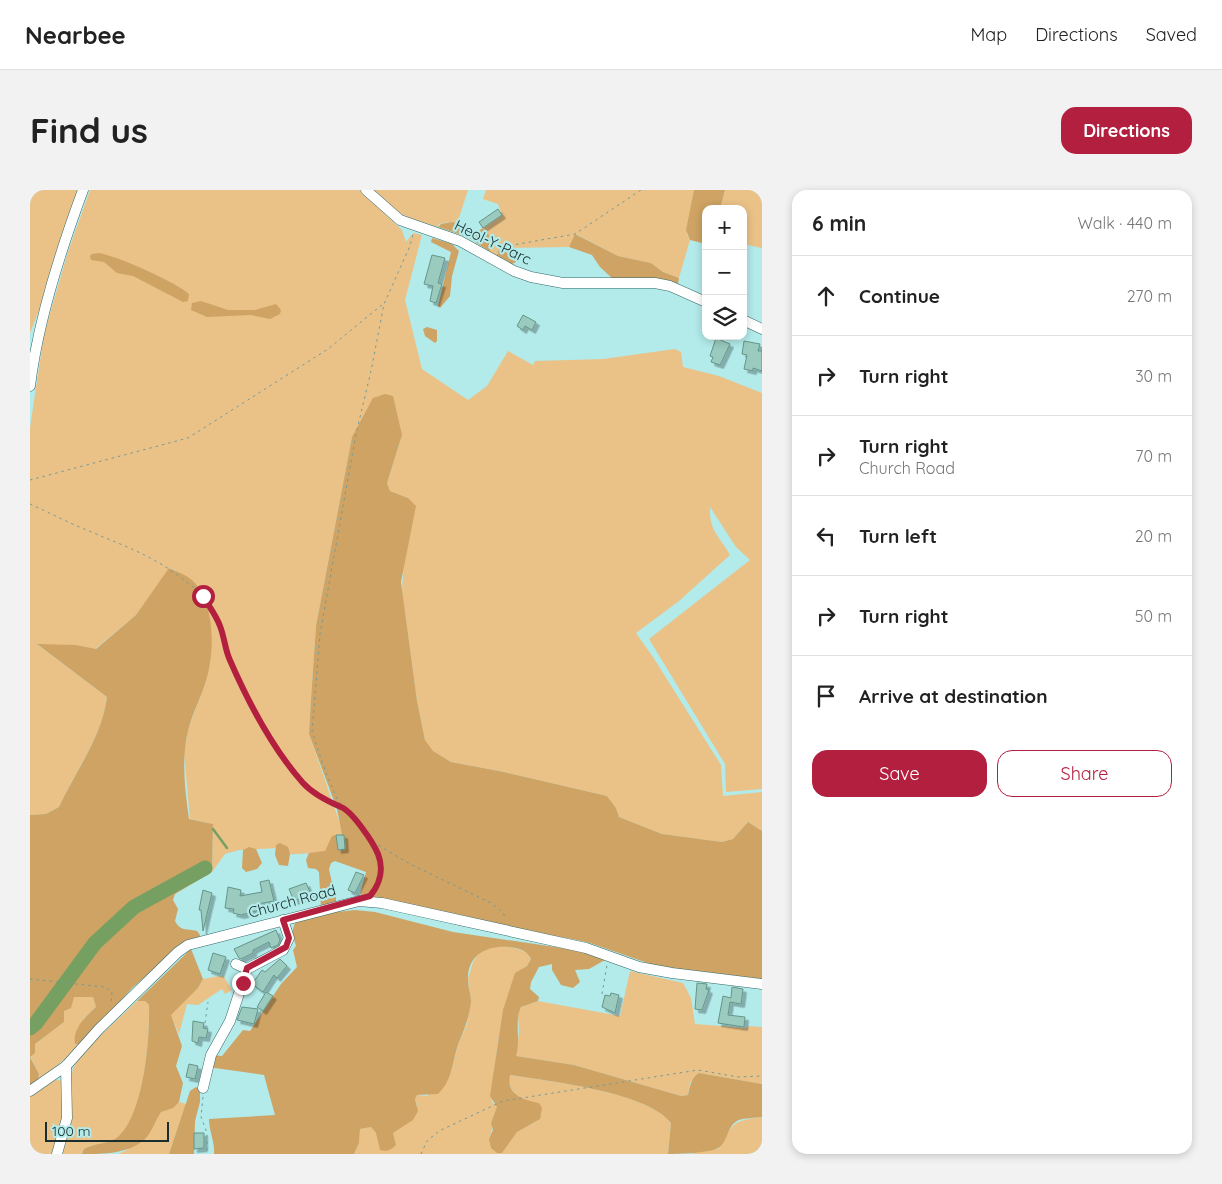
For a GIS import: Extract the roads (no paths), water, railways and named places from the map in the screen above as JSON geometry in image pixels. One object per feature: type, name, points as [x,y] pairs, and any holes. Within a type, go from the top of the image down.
[{"type":"street","points":[[30,386],[37,342],[47,303],[83,190]]},
{"type":"street","name":"Heol-Y-Parc","points":[[366,190],[400,220],[460,241],[514,271],[547,281],[584,284],[655,282],[670,286],[702,300]]},
{"type":"street","points":[[747,322],[762,329]]},
{"type":"street","name":"Church Road","points":[[30,1091],[66,1066],[99,1029],[178,952],[202,940],[358,901],[382,903],[586,948],[621,962],[647,968],[762,984]]},
{"type":"street","points":[[203,1088],[211,1055],[230,1021],[239,998],[247,968],[286,947],[289,938],[283,920]]},
{"type":"street","points":[[236,964],[247,968]]},
{"type":"street","points":[[57,1154],[67,1118],[66,1066]]},
{"type":"waterway","points":[[213,829],[227,848]]},
{"type":"waterway","points":[[30,1028],[36,1023],[95,943],[134,907],[205,868]]}]
